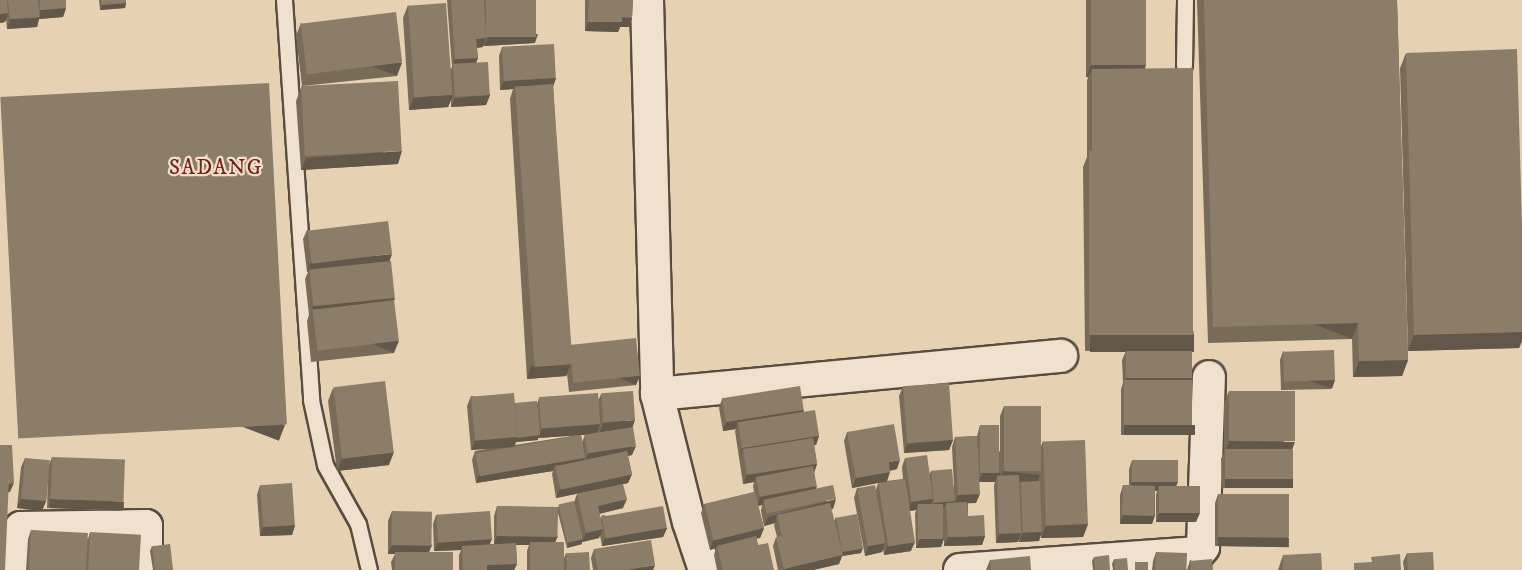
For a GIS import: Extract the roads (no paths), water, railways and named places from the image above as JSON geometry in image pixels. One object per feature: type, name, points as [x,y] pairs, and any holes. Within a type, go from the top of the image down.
[{"type":"street","points":[[647,0],[657,394],[686,512],[705,570]]},
{"type":"street","points":[[657,394],[1061,356]]},
{"type":"street","points":[[960,570],[1198,553],[1203,547],[1209,377]]},
{"type":"street","points":[[19,570],[21,528],[146,526],[146,570]]},
{"type":"lane","points":[[284,0],[311,400],[325,465],[358,524],[369,570]]},
{"type":"lane","points":[[1184,65],[1185,0]]},
{"type":"district","name":"SADANG","points":[[216,168]]}]
